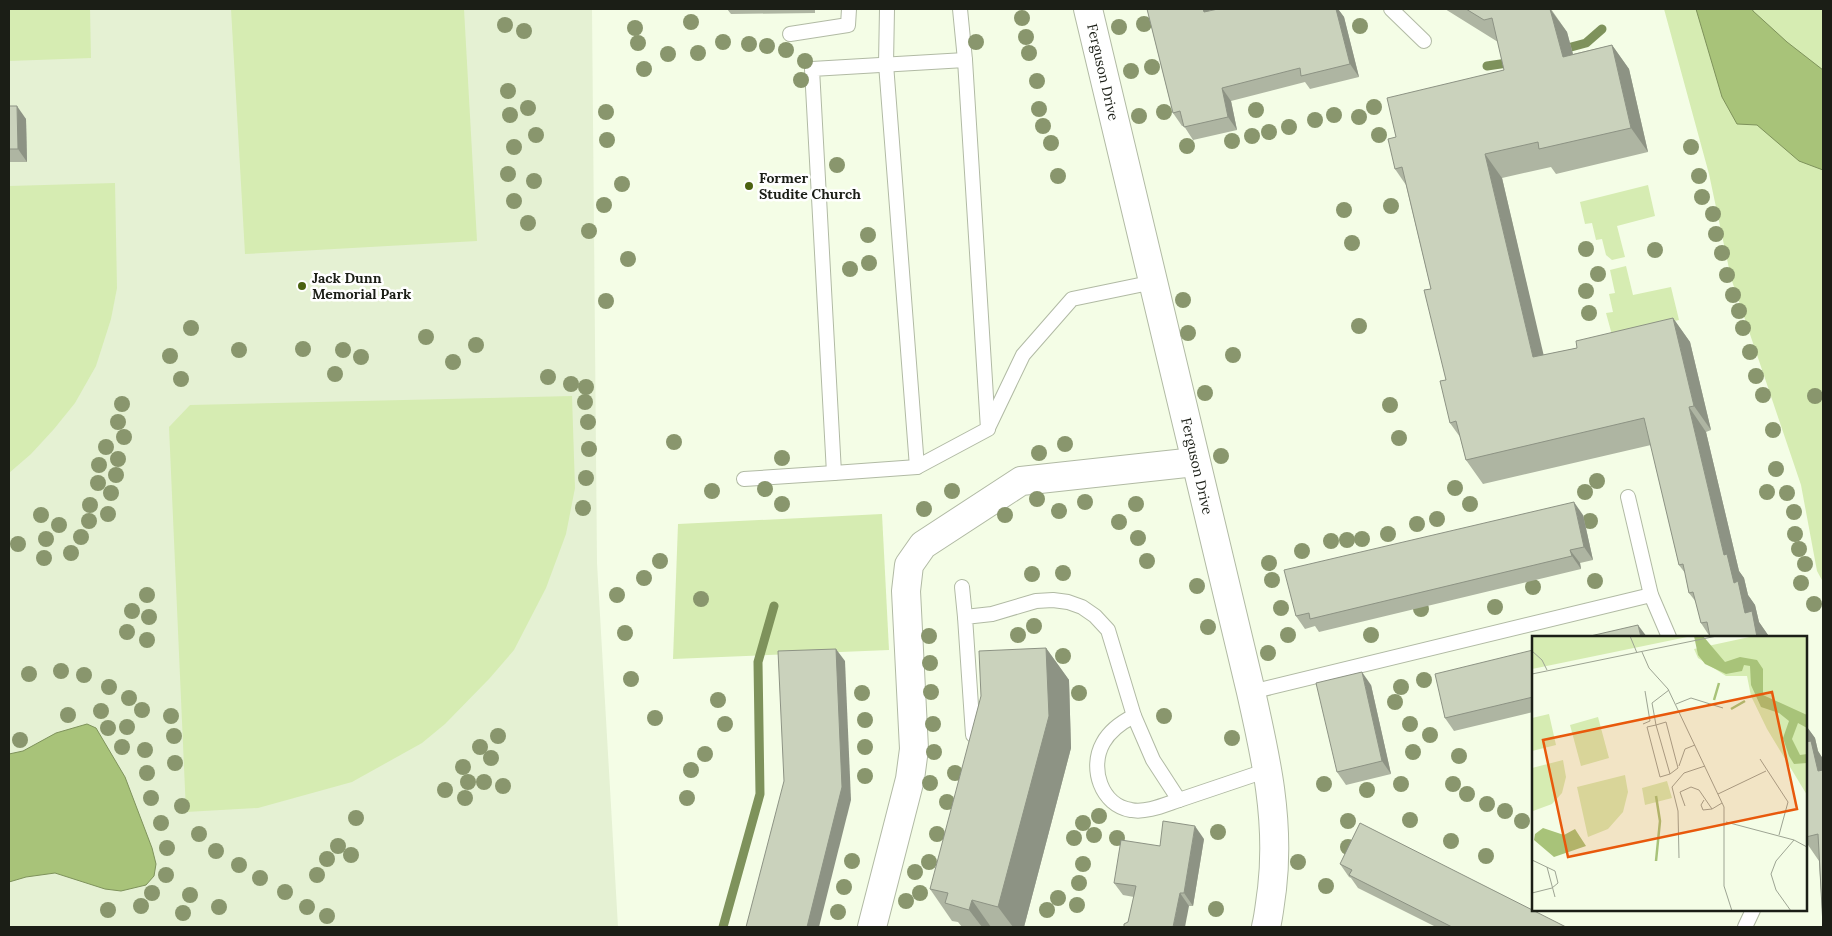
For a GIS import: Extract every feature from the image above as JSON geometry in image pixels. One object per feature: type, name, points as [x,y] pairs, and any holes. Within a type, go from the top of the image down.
[{"type":"street","name":"Ferguson Drive","points":[[1088,9],[1268,770],[1273,806],[1275,860],[1273,924]]},
{"type":"street","points":[[872,927],[910,779],[914,749],[906,591],[909,565],[923,545],[1022,480],[1195,462]]},
{"type":"lane","points":[[790,34],[848,26],[848,9]]},
{"type":"lane","points":[[887,9],[886,64],[917,467]]},
{"type":"lane","points":[[960,9],[988,428]]},
{"type":"lane","points":[[1391,9],[1424,41]]},
{"type":"lane","points":[[834,473],[812,69],[964,60]]},
{"type":"lane","points":[[744,479],[917,467],[988,428],[1023,355],[1072,299],[1154,282]]},
{"type":"lane","points":[[1628,497],[1651,595],[1669,636]]},
{"type":"lane","points":[[962,587],[973,736]]},
{"type":"lane","points":[[1251,692],[1651,595]]},
{"type":"lane","points":[[965,616],[992,614],[1036,601],[1053,600],[1068,602],[1082,607],[1095,616],[1108,630],[1134,716],[1153,760],[1179,800]]},
{"type":"lane","points":[[1134,716],[1109,734],[1100,750],[1098,776],[1104,794],[1118,806],[1129,810],[1141,811],[1268,770]]},
{"type":"lane","points":[[1745,927],[1753,911]]},
{"type":"shaded area","name":"Jack Dunn Memorial Park","points":[[9,9],[592,9],[597,563],[618,927],[9,927]]},
{"type":"shaded area","points":[[9,9],[90,9],[91,58],[9,61]]},
{"type":"shaded area","points":[[231,9],[464,9],[477,241],[245,254]]},
{"type":"shaded area","points":[[1664,9],[1823,9],[1823,582],[1817,571],[1801,485],[1731,278],[1709,174]]},
{"type":"shaded area","points":[[1696,9],[1752,9],[1787,42],[1823,70],[1823,170],[1799,161],[1757,125],[1737,124],[1722,97]]},
{"type":"shaded area","points":[[115,183],[117,288],[111,319],[96,366],[75,403],[54,429],[31,454],[9,473],[9,186]]},
{"type":"shaded area","points":[[1648,185],[1655,216],[1617,226],[1625,257],[1612,260],[1606,255],[1602,239],[1596,240],[1592,223],[1585,224],[1580,202]]},
{"type":"shaded area","points":[[1626,266],[1633,295],[1671,287],[1679,320],[1612,335],[1606,313],[1613,312],[1609,294],[1615,293],[1610,270]]},
{"type":"shaded area","points":[[572,396],[575,488],[566,534],[546,588],[514,650],[489,679],[445,724],[422,743],[352,782],[258,808],[186,812],[169,427],[190,405]]},
{"type":"shaded area","points":[[882,514],[889,650],[673,659],[678,524]]},
{"type":"shaded area","points":[[87,724],[96,728],[125,777],[152,848],[156,864],[154,876],[146,885],[121,891],[105,889],[55,873],[26,877],[9,882],[9,754],[23,751],[56,733]]},
{"type":"building","points":[[1147,9],[1203,9],[1204,12],[1218,9],[1336,9],[1350,64],[1301,76],[1300,68],[1222,88],[1228,117],[1184,127],[1180,111],[1173,113]]},
{"type":"building","points":[[1466,9],[1550,9],[1563,57],[1612,45],[1631,128],[1539,149],[1538,142],[1485,154],[1533,357],[1577,348],[1576,341],[1673,318],[1694,406],[1689,407],[1724,555],[1727,554],[1734,583],[1738,581],[1745,613],[1752,611],[1757,636],[1710,636],[1707,622],[1701,623],[1693,592],[1689,593],[1683,564],[1679,565],[1644,418],[1466,460],[1456,421],[1450,423],[1440,381],[1446,380],[1424,290],[1431,289],[1402,167],[1395,169],[1388,139],[1396,137],[1387,98],[1504,70],[1492,18],[1484,20]]},
{"type":"building","points":[[9,106],[17,106],[18,149],[9,149]]},
{"type":"building","points":[[1574,502],[1584,547],[1570,550],[1572,556],[1310,619],[1309,613],[1296,616],[1284,570]]},
{"type":"building","points":[[1638,625],[1641,636],[1590,636]]},
{"type":"building","points":[[1046,648],[1049,716],[998,907],[972,900],[969,910],[945,903],[948,893],[930,889],[981,696],[979,651]]},
{"type":"building","points":[[836,649],[842,787],[807,927],[746,927],[784,781],[778,651]]},
{"type":"building","points":[[1532,650],[1532,697],[1445,718],[1435,674]]},
{"type":"building","points":[[1362,672],[1382,761],[1337,772],[1316,683]]},
{"type":"building","points":[[1811,741],[1818,771],[1823,770],[1823,926],[1818,834],[1807,837],[1807,742]]},
{"type":"building","points":[[1163,821],[1195,826],[1184,893],[1180,893],[1173,927],[1124,927],[1124,924],[1128,922],[1136,886],[1114,883],[1121,840],[1160,846]]},
{"type":"building","points":[[1360,823],[1566,927],[1452,927],[1349,875],[1352,870],[1340,864]]},
{"type":"waterway","points":[[1560,50],[1586,43],[1602,29]]},
{"type":"waterway","points":[[1487,66],[1514,62]]},
{"type":"waterway","points":[[723,927],[760,794],[758,662],[774,606]]},
{"type":"place","name":"Former Studite Church","points":[[749,186]]},
{"type":"place","name":"Jack Dunn Memorial Park","points":[[302,286]]}]
